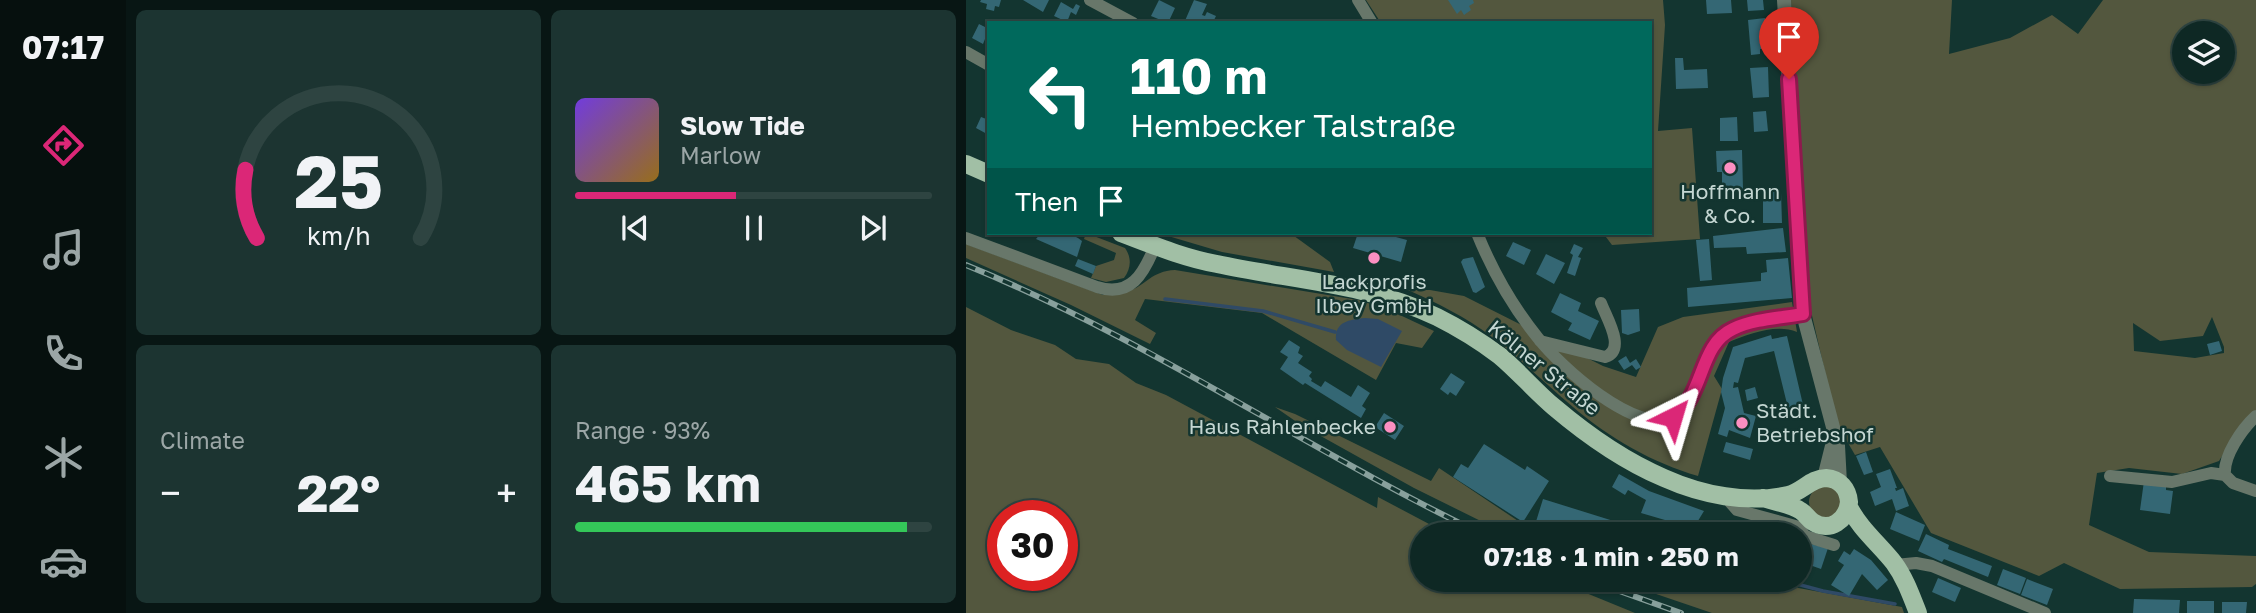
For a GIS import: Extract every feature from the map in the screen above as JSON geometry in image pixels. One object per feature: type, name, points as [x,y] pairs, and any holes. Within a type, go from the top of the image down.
[{"type":"main road","points":[[966,164],[987,173]]},
{"type":"main road","name":"Kölner Straße","points":[[1126,235],[1217,264],[1356,288],[1418,309],[1486,346],[1553,406],[1600,443],[1686,488],[1730,496],[1763,498],[1788,495],[1806,488],[1814,481],[1832,481],[1848,494],[1849,507],[1870,539],[1905,579],[1918,613]]},
{"type":"main road","points":[[1804,513],[1802,497],[1806,488]]},
{"type":"main road","name":"Kölner Straße","points":[[1763,498],[1804,513],[1815,524],[1836,524],[1870,539]]},
{"type":"main road","points":[[1836,524],[1849,507]]},
{"type":"street","points":[[1090,0],[1129,21]]},
{"type":"street","points":[[1358,0],[1371,21]]},
{"type":"street","points":[[1784,0],[1803,314],[1833,430],[1832,481]]},
{"type":"street","points":[[966,52],[987,64]]},
{"type":"street","points":[[1478,235],[1504,288],[1539,341],[1569,369],[1634,416],[1667,419],[1678,414],[1690,400],[1711,352],[1722,336],[1731,330],[1754,322],[1803,314]]},
{"type":"street","points":[[966,237],[1113,291],[1131,284],[1147,266],[1155,246]]},
{"type":"street","points":[[1539,341],[1605,357],[1611,355],[1616,342],[1601,303]]},
{"type":"street","points":[[2225,475],[2226,460],[2256,416]]},
{"type":"street","points":[[2110,476],[2172,482],[2199,475],[2225,475],[2233,483],[2256,491]]},
{"type":"street","name":"Kölner Straße","points":[[1730,496],[1730,502],[1737,510],[1799,527],[1805,536],[1834,545]]},
{"type":"street","points":[[1895,565],[1916,563],[1932,566],[2045,613]]},
{"type":"green space","points":[[1366,0],[1663,0],[1665,25],[1658,131],[1692,128],[1700,239],[1612,245],[1604,235],[1652,235],[1652,21],[1380,21]]},
{"type":"green space","points":[[1791,0],[1952,0],[1949,54],[2010,38],[2052,15],[2078,34],[2103,0],[2256,0],[2256,410],[2238,430],[2219,461],[2182,474],[2129,468],[2097,473],[2089,525],[2149,552],[2256,556],[2256,584],[2252,587],[2120,589],[2064,563],[2039,576],[1931,533],[1880,447],[1855,455],[1837,424],[1810,307],[1797,170]],"holes":[[[2212,317],[2224,353],[2195,358],[2134,351],[2133,323],[2160,341],[2203,336]]]},
{"type":"green space","points":[[1085,235],[1091,235],[1125,248],[1130,263],[1124,278],[1106,282],[1091,278],[1096,266],[1114,260],[1116,253],[1084,239]]},
{"type":"green space","points":[[1165,235],[1293,235],[1330,262],[1334,272],[1222,252]]},
{"type":"green space","points":[[966,244],[1103,295],[1124,293],[1160,273],[1175,270],[1358,300],[1387,309],[1434,331],[1422,348],[1396,343],[1376,380],[1262,313],[1145,299],[1135,320],[1156,333],[1150,344],[966,258]]},
{"type":"green space","points":[[1408,290],[1430,290],[1464,296],[1603,366],[1636,377],[1658,327],[1683,317],[1792,302],[1797,332],[1772,329],[1729,342],[1714,376],[1722,389],[1698,476],[1648,457],[1617,439],[1587,418],[1482,330]]},
{"type":"green space","points":[[966,307],[1011,330],[1055,345],[1076,359],[1109,364],[1136,383],[1166,395],[1377,508],[1378,497],[1425,522],[1410,522],[1410,592],[1584,592],[1635,613],[966,613]]},
{"type":"green space","points":[[1275,407],[1295,414],[1431,481],[1439,468],[1520,522],[1483,522],[1414,488],[1301,425]]},
{"type":"green space","points":[[1825,486],[1836,491],[1841,502],[1836,513],[1825,518],[1814,513],[1809,502],[1814,491]]},
{"type":"green space","points":[[1812,590],[1902,607],[1904,613],[1712,613],[1650,592]]},
{"type":"water","points":[[1365,318],[1378,319],[1402,331],[1381,367],[1347,350],[1336,340],[1341,325]]},
{"type":"building","points":[[1001,0],[994,11],[986,9],[987,4],[980,2]]},
{"type":"building","points":[[1023,0],[1049,0],[1043,12]]},
{"type":"building","points":[[1159,0],[1175,8],[1169,21],[1151,16]]},
{"type":"building","points":[[1194,0],[1207,4],[1202,15],[1205,16],[1207,12],[1216,16],[1216,21],[1185,21]]},
{"type":"building","points":[[1448,0],[1473,0],[1474,3],[1469,6],[1471,10],[1464,15],[1461,10],[1457,14]]},
{"type":"building","points":[[1706,0],[1731,0],[1732,13],[1707,14]]},
{"type":"building","points":[[1747,0],[1763,0],[1764,10],[1748,11]]},
{"type":"building","points":[[1061,2],[1073,9],[1076,4],[1080,6],[1076,15],[1071,12],[1067,21],[1054,16]]},
{"type":"building","points":[[1765,18],[1767,48],[1760,49],[1760,54],[1751,55],[1748,20]]},
{"type":"building","points":[[979,24],[987,28],[987,40],[985,39],[983,44],[972,38]]},
{"type":"building","points":[[1675,58],[1683,58],[1684,70],[1707,69],[1708,88],[1676,89]]},
{"type":"building","points":[[1768,67],[1769,97],[1753,98],[1750,68]]},
{"type":"building","points":[[1766,111],[1768,131],[1754,132],[1753,112]]},
{"type":"building","points":[[981,117],[987,119],[987,134],[976,128]]},
{"type":"building","points":[[1737,117],[1738,141],[1720,141],[1720,118]]},
{"type":"building","name":"Hoffmann & Co.","points":[[1742,150],[1743,189],[1722,189],[1722,172],[1717,172],[1716,151]]},
{"type":"building","points":[[1763,192],[1781,192],[1782,223],[1763,223]]},
{"type":"building","points":[[1783,228],[1786,252],[1747,254],[1746,247],[1714,248],[1713,236]]},
{"type":"building","points":[[1039,235],[1072,235],[1082,241],[1077,257],[1036,239]]},
{"type":"building","points":[[1357,235],[1388,235],[1407,240],[1401,262],[1353,248]]},
{"type":"building","points":[[1709,239],[1712,280],[1700,281],[1696,240]]},
{"type":"building","points":[[1513,242],[1531,250],[1524,265],[1506,256]]},
{"type":"building","points":[[1574,244],[1583,248],[1578,257],[1581,258],[1575,276],[1567,273]]},
{"type":"building","points":[[1546,254],[1565,263],[1554,284],[1536,274]]},
{"type":"building","points":[[1473,257],[1485,287],[1476,293],[1473,292],[1461,262]]},
{"type":"building","points":[[1788,258],[1792,298],[1688,307],[1687,288],[1761,281],[1761,273],[1767,272],[1766,260]]},
{"type":"building","points":[[1078,259],[1096,266],[1093,274],[1075,266]]},
{"type":"building","points":[[1560,293],[1581,303],[1578,311],[1599,321],[1590,340],[1568,330],[1572,323],[1551,312]]},
{"type":"building","points":[[1639,309],[1640,331],[1628,335],[1622,333],[1621,310]]},
{"type":"building","points":[[1771,335],[1772,339],[1787,336],[1804,409],[1789,412],[1774,351],[1745,358],[1738,383],[1734,382],[1733,388],[1738,387],[1744,413],[1756,416],[1750,438],[1729,430],[1727,437],[1718,434],[1725,408],[1721,392],[1723,378],[1733,347]]},
{"type":"building","points":[[1289,340],[1300,347],[1298,353],[1303,356],[1298,363],[1312,372],[1309,376],[1311,381],[1321,387],[1325,381],[1351,397],[1358,385],[1370,393],[1362,406],[1366,409],[1361,418],[1280,369],[1288,357],[1280,352]]},
{"type":"building","points":[[2219,341],[2222,351],[2210,355],[2207,344]]},
{"type":"building","points":[[1626,356],[1630,363],[1636,359],[1641,367],[1636,370],[1632,365],[1624,370],[1618,361]]},
{"type":"building","points":[[1451,373],[1465,382],[1456,396],[1450,392],[1448,395],[1440,389]]},
{"type":"building","points":[[1755,387],[1758,398],[1747,401],[1745,390]]},
{"type":"building","name":"Haus Rahlenbecke","points":[[1384,413],[1404,426],[1395,440],[1375,427]]},
{"type":"building","points":[[1726,442],[1753,449],[1750,460],[1723,452]]},
{"type":"building","points":[[1484,444],[1525,470],[1527,466],[1549,481],[1523,522],[1453,477],[1461,464],[1468,468]]},
{"type":"building","points":[[1866,452],[1873,472],[1864,475],[1856,456]]},
{"type":"building","points":[[1890,469],[1896,491],[1903,488],[1909,506],[1896,511],[1892,499],[1875,506],[1870,492],[1881,487],[1876,474]]},
{"type":"building","points":[[1619,474],[1649,491],[1704,511],[1697,522],[1672,522],[1641,513],[1646,500],[1628,490],[1625,495],[1612,487]]},
{"type":"building","points":[[2144,481],[2166,484],[2166,490],[2173,491],[2170,514],[2140,510]]},
{"type":"building","points":[[1543,499],[1617,522],[1536,522]]},
{"type":"building","points":[[1896,512],[1925,525],[1919,541],[1890,529]]},
{"type":"building","points":[[1926,534],[1949,545],[1948,549],[1992,566],[1988,577],[1918,551]]},
{"type":"building","points":[[1812,544],[1828,548],[1821,569],[1812,566]]},
{"type":"building","points":[[1854,549],[1871,560],[1888,580],[1877,590],[1862,574],[1849,596],[1831,585],[1844,565],[1838,561],[1844,551],[1850,555]]},
{"type":"building","points":[[2003,569],[2026,578],[2020,594],[1997,585]]},
{"type":"building","points":[[1938,578],[1961,588],[1955,602],[1932,592]]},
{"type":"building","points":[[2027,579],[2053,589],[2047,605],[2021,595]]},
{"type":"building","points":[[2134,599],[2180,600],[2179,613],[2133,613]]},
{"type":"building","points":[[2187,601],[2214,601],[2214,613],[2187,613]]},
{"type":"building","points":[[2222,602],[2247,602],[2246,613],[2222,613]]},
{"type":"waterway","points":[[1165,299],[1263,311],[1335,332]]},
{"type":"waterway","points":[[1812,588],[1895,604]]},
{"type":"railway","points":[[966,265],[1098,326],[1458,522]]},
{"type":"railway","points":[[1622,592],[1681,613]]},
{"type":"place","name":"Hoffmann & Co.","points":[[1730,168]]},
{"type":"place","name":"Lackprofis Ilbey GmbH","points":[[1374,258]]},
{"type":"place","name":"Städt. Betriebshof","points":[[1742,423]]},
{"type":"place","name":"Haus Rahlenbecke","points":[[1390,427]]},
{"type":"route","points":[[1673,417],[1690,400],[1711,352],[1722,336],[1754,322],[1803,314],[1789,79]]}]
